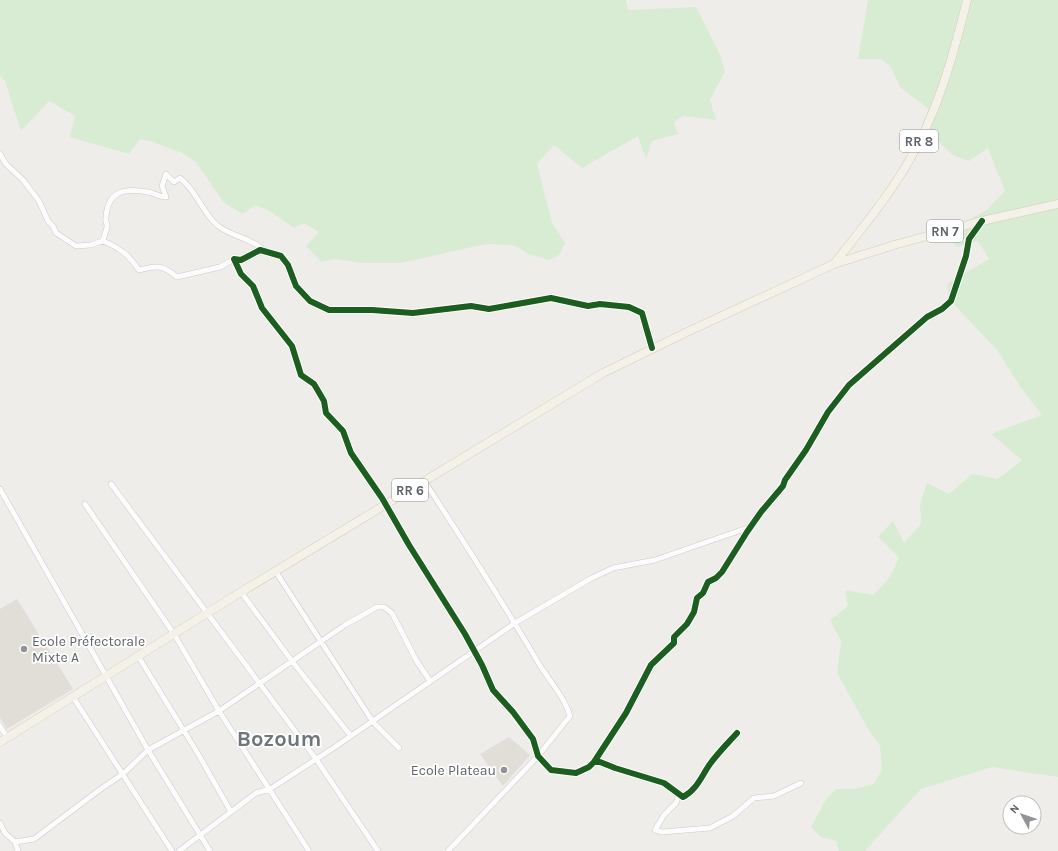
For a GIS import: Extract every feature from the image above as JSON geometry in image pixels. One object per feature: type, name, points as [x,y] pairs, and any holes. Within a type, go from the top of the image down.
[{"type":"main road","name":"RR 8","points":[[834,264],[890,192],[925,130],[941,92],[954,51],[967,0]]},
{"type":"main road","name":"RN 7","points":[[834,264],[894,245],[982,221],[1058,204]]},
{"type":"main road","name":"RR 6","points":[[3,739],[208,614],[241,592],[425,482],[559,398],[652,348],[834,264]]},
{"type":"street","points":[[0,154],[6,164],[23,180],[39,201],[48,221],[54,226],[56,233],[76,246],[90,246],[103,241],[118,247],[129,256],[139,270],[157,267],[166,268],[177,277],[220,267],[234,259],[241,260],[260,250],[266,253],[281,256],[288,265],[296,286],[310,301],[329,310],[372,310],[413,313],[471,306],[489,309],[551,298],[588,306],[600,304],[629,307],[642,313],[652,348]]},
{"type":"street","points":[[103,241],[107,226],[106,216],[108,204],[118,193],[122,190],[149,192],[166,197],[162,186],[166,174],[174,182],[180,178],[187,183],[217,226],[255,243],[266,253]]},
{"type":"street","points":[[234,259],[241,274],[253,286],[262,308],[292,346],[301,375],[314,384],[324,401],[326,413],[343,431],[352,453],[386,504],[409,545],[465,634],[482,665],[495,694],[513,712],[533,739],[538,756],[551,770],[576,773],[589,767],[594,762],[626,713],[651,665],[674,643],[674,637],[687,624],[694,612],[697,598],[703,593],[708,582],[716,578],[722,572],[751,526],[783,486],[785,480],[806,450],[828,412],[849,385],[927,317],[951,301],[966,256],[969,239],[982,221]]},
{"type":"street","points":[[425,482],[516,623],[552,686],[567,706],[570,716],[538,756],[448,851]]},
{"type":"street","points":[[111,484],[316,759],[378,851]]},
{"type":"street","points":[[0,489],[148,750],[210,851]]},
{"type":"street","points":[[85,504],[174,634],[219,711],[309,851]]},
{"type":"street","points":[[179,851],[256,793],[270,789],[373,722],[430,681],[516,623],[607,570],[655,560],[751,526]]},
{"type":"street","points":[[276,572],[373,722],[399,748]]},
{"type":"street","points":[[241,592],[350,736]]},
{"type":"street","points":[[15,842],[34,839],[123,774],[148,750],[219,711],[372,608],[384,607],[395,618],[416,660],[430,681]]},
{"type":"street","points":[[138,656],[197,752],[231,812]]},
{"type":"street","points":[[73,697],[172,851]]},
{"type":"street","points":[[0,726],[3,739]]},
{"type":"street","points":[[594,762],[600,762],[615,768],[664,782],[683,797],[690,794],[706,774],[709,764],[737,733]]},
{"type":"street","points":[[680,794],[676,803],[664,814],[655,830],[662,832],[710,828],[733,816],[754,798],[774,796],[801,783]]},
{"type":"street","points":[[0,823],[5,833],[15,842],[18,851]]},
{"type":"shaded area","name":"Ecole Préfectorale Mixte A","points":[[17,599],[73,689],[7,729],[0,718],[0,609]]},
{"type":"shaded area","name":"Ecole Plateau","points":[[509,737],[530,755],[503,786],[480,754]]},
{"type":"green space","points":[[0,0],[626,0],[628,10],[696,7],[720,55],[725,71],[710,100],[716,120],[683,116],[674,122],[678,134],[652,141],[646,159],[638,136],[582,168],[554,145],[537,164],[552,223],[565,243],[559,255],[549,260],[529,254],[513,245],[486,244],[400,263],[364,263],[335,259],[321,262],[306,246],[319,232],[304,223],[294,228],[268,210],[255,205],[243,214],[224,203],[196,162],[182,153],[153,142],[140,139],[129,154],[70,137],[75,116],[49,101],[21,131],[5,81],[0,75]]},
{"type":"green space","points":[[868,0],[1058,0],[1058,777],[992,767],[921,789],[865,851],[839,851],[836,841],[821,837],[811,827],[825,801],[836,789],[855,789],[874,784],[882,770],[880,746],[868,729],[837,673],[841,641],[830,620],[848,606],[845,590],[873,595],[890,577],[899,558],[878,537],[893,521],[904,543],[921,524],[920,505],[927,483],[949,494],[972,474],[998,479],[1022,460],[991,434],[1042,415],[1021,388],[997,350],[949,299],[947,284],[989,259],[978,241],[957,247],[945,233],[985,211],[1005,191],[988,148],[969,161],[952,155],[922,125],[929,109],[901,88],[890,66],[881,59],[858,59]]},
{"type":"cycle path","points":[[594,762],[626,713],[651,665],[674,643],[674,637],[687,624],[694,612],[697,598],[703,593],[708,582],[716,578],[722,572],[761,512],[783,486],[785,480],[806,450],[828,412],[849,385],[927,317],[942,309],[951,301],[966,256],[969,239],[982,221]]},
{"type":"cycle path","points":[[652,348],[642,313],[629,307],[600,304],[588,306],[551,298],[489,309],[471,306],[413,313],[372,310],[329,310],[310,301],[296,286],[288,265],[281,256],[260,250],[241,260],[234,259],[241,274],[253,286],[262,308],[292,346],[301,375],[314,384],[324,401],[326,413],[343,431],[351,453],[382,498],[409,545],[465,634],[482,665],[493,690],[513,712],[533,739],[538,756],[551,770],[576,773],[589,767],[594,762],[600,762],[664,783],[683,797],[696,786],[713,760],[737,733]]},
{"type":"place","name":"Ecole Préfectorale Mixte A","points":[[24,649]]},
{"type":"place","name":"Ecole Plateau","points":[[504,770]]},
{"type":"district","name":"Bozoum","points":[[279,738]]}]
